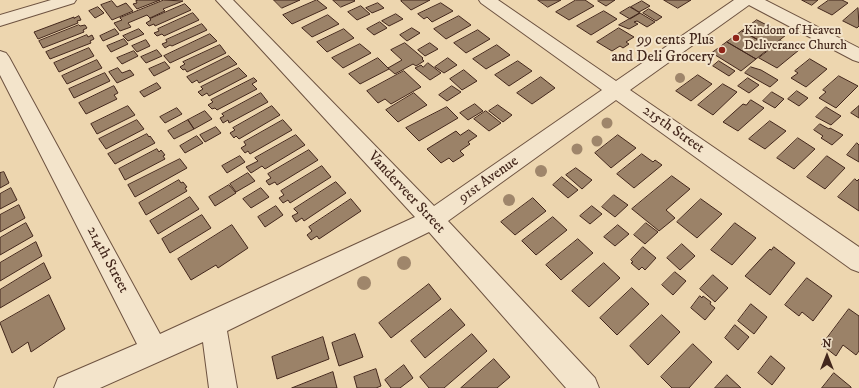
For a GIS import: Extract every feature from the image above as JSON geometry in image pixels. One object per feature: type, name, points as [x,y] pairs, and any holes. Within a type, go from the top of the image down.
[{"type":"street","points":[[0,21],[68,0]]},
{"type":"street","name":"Vanderveer Street","points":[[224,0],[432,220],[585,388]]},
{"type":"street","name":"215th Street","points":[[487,0],[859,261]]},
{"type":"street","name":"91st Avenue","points":[[213,324],[432,220],[745,0]]},
{"type":"street","points":[[752,0],[859,56]]},
{"type":"street","name":"214th Street","points":[[0,57],[154,349]]},
{"type":"street","points":[[68,388],[213,324],[223,388]]},
{"type":"building","points":[[160,0],[137,9],[133,4],[137,3],[136,1]]},
{"type":"building","points":[[164,0],[183,1],[163,9],[165,11],[150,18],[147,15],[128,23],[131,27],[120,31],[114,23],[122,20],[120,18]]},
{"type":"building","points":[[274,0],[300,0],[282,8]]},
{"type":"building","points":[[317,0],[327,8],[292,24],[283,15]]},
{"type":"building","points":[[333,0],[354,0],[355,1],[341,7]]},
{"type":"building","points":[[430,0],[411,10],[401,1]]},
{"type":"building","points":[[538,0],[561,0],[548,7]]},
{"type":"building","points":[[576,0],[585,0],[594,6],[569,20],[556,12]]},
{"type":"building","points":[[615,0],[606,6],[598,1]]},
{"type":"building","points":[[664,0],[691,0],[678,8]]},
{"type":"building","points":[[802,0],[818,0],[812,5]]},
{"type":"building","points":[[829,0],[842,0],[848,3],[832,15],[818,8]]},
{"type":"building","points":[[112,1],[117,7],[126,3],[133,11],[112,20],[101,5]]},
{"type":"building","points":[[642,1],[650,6],[639,12],[631,7]]},
{"type":"building","points":[[378,3],[384,8],[372,13],[366,8]]},
{"type":"building","points":[[441,3],[453,11],[432,22],[427,17],[424,19],[418,14]]},
{"type":"building","points":[[185,4],[191,10],[155,26],[154,24],[149,26],[146,23],[151,20],[150,19]]},
{"type":"building","points":[[361,6],[370,14],[357,20],[348,12]]},
{"type":"building","points":[[98,7],[104,13],[95,18],[89,11]]},
{"type":"building","points":[[630,7],[640,13],[630,19],[620,13]]},
{"type":"building","points":[[858,8],[859,26],[857,28],[843,21]]},
{"type":"building","points":[[649,9],[662,17],[656,21],[643,13]]},
{"type":"building","points":[[604,11],[617,19],[591,35],[577,26]]},
{"type":"building","points":[[193,13],[199,20],[164,36],[162,34],[157,36],[154,33],[159,31],[158,29]]},
{"type":"building","points":[[640,13],[655,22],[647,27],[637,21],[634,22],[638,24],[629,29],[619,25]]},
{"type":"building","points":[[396,14],[403,19],[389,26],[382,21]]},
{"type":"building","points":[[328,15],[339,24],[312,37],[302,28]]},
{"type":"building","points":[[79,16],[81,20],[77,21],[78,23],[38,39],[34,32],[74,17]]},
{"type":"building","points":[[459,16],[471,25],[446,39],[434,29]]},
{"type":"building","points":[[757,20],[786,35],[771,47],[742,31]]},
{"type":"building","points":[[380,22],[387,28],[374,35],[367,29]]},
{"type":"building","points":[[202,24],[207,30],[172,46],[170,45],[165,48],[162,44],[167,42],[166,40]]},
{"type":"building","points":[[79,25],[85,25],[87,28],[83,30],[84,32],[43,48],[39,41]]},
{"type":"building","points":[[412,28],[420,33],[407,41],[400,35]]},
{"type":"building","points":[[619,28],[634,37],[626,42],[629,44],[623,48],[620,46],[612,51],[597,42]]},
{"type":"building","points":[[115,29],[119,34],[103,41],[100,36]]},
{"type":"building","points":[[139,29],[144,34],[128,41],[123,36]]},
{"type":"building","points":[[344,29],[354,38],[327,52],[317,42]]},
{"type":"building","points":[[478,30],[490,39],[466,53],[454,43]]},
{"type":"building","points":[[742,31],[771,47],[756,59],[727,42]]},
{"type":"building","points":[[210,34],[217,41],[170,63],[164,56]]},
{"type":"building","points":[[87,35],[88,37],[92,35],[94,39],[90,41],[91,43],[50,59],[46,52]]},
{"type":"building","points":[[124,39],[128,44],[111,52],[107,46]]},
{"type":"building","points":[[146,40],[150,46],[137,52],[132,46]]},
{"type":"building","points":[[781,41],[799,50],[777,68],[759,58]]},
{"type":"building","points":[[727,42],[756,59],[741,71],[712,53]]},
{"type":"building","points":[[405,43],[423,58],[422,59],[424,61],[416,66],[413,64],[395,74],[388,68],[402,60],[391,50]]},
{"type":"building","points":[[430,43],[438,49],[425,56],[418,50]]},
{"type":"building","points":[[360,44],[371,53],[343,68],[332,58]]},
{"type":"building","points":[[220,45],[226,53],[187,72],[185,69],[183,70],[180,67],[185,64],[183,62]]},
{"type":"building","points":[[497,45],[510,55],[486,69],[473,59]]},
{"type":"building","points":[[89,48],[94,56],[59,72],[54,63]]},
{"type":"building","points":[[157,50],[162,56],[146,63],[141,57]]},
{"type":"building","points":[[134,51],[138,56],[122,64],[117,58]]},
{"type":"building","points":[[229,56],[237,64],[199,83],[197,80],[192,83],[187,77]]},
{"type":"building","points":[[378,58],[389,69],[360,84],[349,74]]},
{"type":"building","points":[[448,58],[457,65],[444,73],[435,67]]},
{"type":"building","points":[[810,59],[827,69],[806,87],[791,78],[798,73],[795,71]]},
{"type":"building","points":[[97,60],[102,68],[67,84],[62,76]]},
{"type":"building","points":[[518,61],[532,71],[509,86],[495,75]]},
{"type":"building","points":[[719,61],[735,71],[729,76],[713,66]]},
{"type":"building","points":[[165,62],[170,68],[154,76],[149,69]]},
{"type":"building","points":[[428,63],[441,73],[430,80],[415,68],[421,65],[423,67]]},
{"type":"building","points":[[751,67],[761,70],[778,80],[770,87],[745,73]]},
{"type":"building","points":[[118,68],[122,73],[130,70],[134,75],[117,83],[109,72]]},
{"type":"building","points":[[239,68],[247,76],[209,96],[207,93],[202,96],[198,92],[203,89],[201,87]]},
{"type":"building","points":[[464,70],[477,81],[462,90],[450,79]]},
{"type":"building","points":[[404,71],[421,87],[391,104],[385,99],[378,103],[367,91]]},
{"type":"building","points":[[105,73],[110,81],[74,98],[69,89]]},
{"type":"building","points":[[698,75],[712,84],[691,101],[676,91]]},
{"type":"building","points":[[839,76],[858,86],[836,108],[819,98],[826,92],[823,90]]},
{"type":"building","points":[[541,77],[555,88],[532,104],[517,93]]},
{"type":"building","points":[[254,78],[257,81],[252,84],[257,89],[217,110],[215,108],[212,109],[208,105],[213,102],[211,100]]},
{"type":"building","points":[[748,78],[759,85],[749,93],[738,86]]},
{"type":"building","points":[[157,83],[161,88],[144,97],[140,92]]},
{"type":"building","points":[[723,84],[737,92],[713,115],[698,105]]},
{"type":"building","points":[[114,86],[118,93],[114,95],[117,99],[86,114],[79,103]]},
{"type":"building","points":[[452,86],[461,92],[447,101],[439,95]]},
{"type":"building","points":[[797,91],[808,98],[799,106],[788,99]]},
{"type":"building","points":[[772,92],[784,99],[775,108],[763,101]]},
{"type":"building","points":[[261,93],[268,102],[229,123],[228,120],[223,123],[220,118],[224,116],[222,114]]},
{"type":"building","points":[[414,93],[427,105],[398,122],[386,110]]},
{"type":"building","points":[[751,100],[764,108],[738,131],[723,122],[743,104],[746,105]]},
{"type":"building","points":[[475,104],[483,111],[468,120],[460,113]]},
{"type":"building","points":[[498,105],[512,115],[503,122],[489,111]]},
{"type":"building","points":[[128,106],[135,115],[97,134],[91,124]]},
{"type":"building","points":[[272,106],[280,115],[239,139],[236,136],[234,138],[230,133],[235,130],[233,128]]},
{"type":"building","points":[[859,106],[859,118],[851,113]]},
{"type":"building","points":[[447,107],[458,118],[419,141],[406,128]]},
{"type":"building","points":[[826,107],[841,116],[831,125],[816,117]]},
{"type":"building","points":[[177,108],[182,114],[165,123],[160,117]]},
{"type":"building","points":[[205,111],[212,119],[194,129],[188,120]]},
{"type":"building","points":[[486,111],[501,123],[489,131],[474,119]]},
{"type":"building","points":[[137,120],[144,129],[106,149],[99,139]]},
{"type":"building","points":[[188,120],[194,129],[174,139],[168,131]]},
{"type":"building","points":[[283,120],[292,130],[250,154],[248,151],[245,153],[241,148],[246,145],[244,142]]},
{"type":"building","points":[[770,121],[786,131],[765,149],[749,139]]},
{"type":"building","points":[[820,124],[843,135],[832,145],[821,138],[823,136],[814,130]]},
{"type":"building","points":[[216,127],[221,133],[205,142],[200,135]]},
{"type":"building","points":[[469,130],[477,136],[468,142],[470,144],[460,151],[464,155],[453,162],[449,158],[441,163],[427,149],[456,131],[460,135]]},
{"type":"building","points":[[147,134],[155,143],[115,164],[108,154]]},
{"type":"building","points":[[296,135],[305,145],[265,169],[262,166],[251,173],[246,167],[258,161],[255,158]]},
{"type":"building","points":[[618,135],[636,148],[611,168],[595,153]]},
{"type":"building","points":[[197,136],[203,143],[185,153],[180,146]]},
{"type":"building","points":[[798,138],[815,149],[794,169],[777,158]]},
{"type":"building","points":[[857,143],[859,145],[859,162],[847,155]]},
{"type":"building","points":[[157,149],[159,152],[161,150],[165,155],[163,156],[165,159],[125,180],[119,169]]},
{"type":"building","points":[[309,150],[318,160],[277,185],[275,182],[269,185],[266,181],[271,178],[268,174]]},
{"type":"building","points":[[642,154],[653,162],[655,160],[662,165],[634,188],[617,174]]},
{"type":"building","points":[[240,156],[245,162],[227,173],[222,166]]},
{"type":"building","points":[[827,156],[845,168],[825,189],[807,177]]},
{"type":"building","points":[[180,159],[187,168],[135,197],[128,185]]},
{"type":"building","points":[[322,166],[331,177],[290,203],[288,200],[283,203],[279,198],[284,195],[281,191]]},
{"type":"building","points":[[576,168],[592,180],[582,189],[566,175]]},
{"type":"building","points":[[4,172],[9,183],[0,188],[0,173]]},
{"type":"building","points":[[248,173],[255,181],[236,192],[230,184]]},
{"type":"building","points":[[672,176],[690,189],[666,210],[675,218],[659,231],[632,209]]},
{"type":"building","points":[[562,177],[578,190],[568,198],[553,185]]},
{"type":"building","points":[[855,179],[857,181],[859,179],[859,211],[838,197]]},
{"type":"building","points":[[179,180],[187,187],[185,188],[187,191],[146,215],[139,203]]},
{"type":"building","points":[[336,182],[346,193],[304,221],[302,218],[296,222],[292,216],[298,213],[294,209]]},
{"type":"building","points":[[229,185],[236,193],[215,206],[209,197]]},
{"type":"building","points":[[11,188],[17,200],[0,209],[0,194]]},
{"type":"building","points":[[261,188],[269,197],[251,208],[243,199]]},
{"type":"building","points":[[614,195],[628,205],[615,217],[602,207]]},
{"type":"building","points":[[190,197],[199,209],[158,234],[150,221]]},
{"type":"building","points":[[533,198],[546,211],[515,235],[501,222]]},
{"type":"building","points":[[351,199],[361,211],[319,239],[317,236],[311,240],[307,235],[312,231],[309,227]]},
{"type":"building","points":[[701,199],[722,214],[697,238],[677,222]]},
{"type":"building","points":[[19,205],[25,218],[0,232],[0,215]]},
{"type":"building","points":[[276,206],[283,215],[265,227],[258,217]]},
{"type":"building","points":[[592,206],[602,214],[590,224],[580,216]]},
{"type":"building","points":[[202,215],[211,228],[170,253],[162,239]]},
{"type":"building","points":[[553,217],[567,230],[536,255],[522,241]]},
{"type":"building","points":[[26,223],[33,236],[0,255],[0,238]]},
{"type":"building","points":[[646,223],[658,232],[645,244],[634,235]]},
{"type":"building","points":[[735,223],[756,238],[732,265],[711,250]]},
{"type":"building","points":[[232,225],[248,248],[218,268],[216,265],[191,280],[178,259]]},
{"type":"building","points":[[618,225],[629,234],[615,246],[604,237]]},
{"type":"building","points":[[578,239],[593,253],[561,280],[546,265]]},
{"type":"building","points":[[36,242],[42,256],[0,281],[0,263]]},
{"type":"building","points":[[682,244],[695,256],[680,270],[667,258]]},
{"type":"building","points":[[643,247],[656,258],[645,270],[642,267],[639,270],[631,263],[633,262],[631,260]]},
{"type":"building","points":[[774,247],[795,263],[770,295],[745,276],[770,249],[771,250]]},
{"type":"building","points":[[44,263],[51,278],[0,308],[0,290]]},
{"type":"building","points":[[604,263],[620,278],[589,307],[572,291]]},
{"type":"building","points":[[675,272],[686,281],[673,295],[662,285]]},
{"type":"building","points":[[713,275],[728,288],[715,302],[700,289]]},
{"type":"building","points":[[807,278],[832,296],[813,321],[802,312],[799,316],[785,305]]},
{"type":"building","points":[[429,284],[441,299],[391,338],[379,323]]},
{"type":"building","points":[[632,288],[649,304],[617,335],[600,318]]},
{"type":"building","points":[[49,295],[65,329],[31,352],[28,342],[12,353],[0,323]]},
{"type":"building","points":[[700,296],[702,298],[703,296],[711,302],[710,304],[715,308],[705,320],[691,308]]},
{"type":"building","points":[[751,304],[767,317],[754,334],[738,321]]},
{"type":"building","points":[[451,309],[465,325],[425,358],[411,341]]},
{"type":"building","points":[[849,309],[859,316],[859,351],[856,355],[843,345],[836,356],[822,345]]},
{"type":"building","points":[[662,315],[680,332],[648,365],[630,346]]},
{"type":"building","points":[[735,325],[749,337],[738,350],[725,338]]},
{"type":"building","points":[[355,334],[363,357],[339,366],[332,343]]},
{"type":"building","points":[[472,334],[487,351],[444,388],[429,388],[420,377]]},
{"type":"building","points":[[323,337],[329,359],[277,379],[272,357]]},
{"type":"building","points":[[693,344],[712,362],[689,388],[672,388],[661,377]]},
{"type":"building","points":[[771,356],[785,368],[772,385],[758,373]]},
{"type":"building","points":[[494,359],[510,377],[497,388],[461,388]]},
{"type":"building","points":[[404,365],[413,378],[400,388],[391,388],[385,380]]},
{"type":"building","points":[[376,369],[381,386],[376,388],[357,388],[354,377]]},
{"type":"building","points":[[333,372],[337,388],[292,388]]},
{"type":"building","points":[[834,373],[851,387],[851,388],[822,388]]},
{"type":"building","points":[[727,375],[741,388],[715,388]]},
{"type":"place","name":"Kindom of Heaven Deliverance Church","points":[[736,38]]},
{"type":"place","name":"99 cents Plus and Deli Grocery","points":[[722,50]]}]
